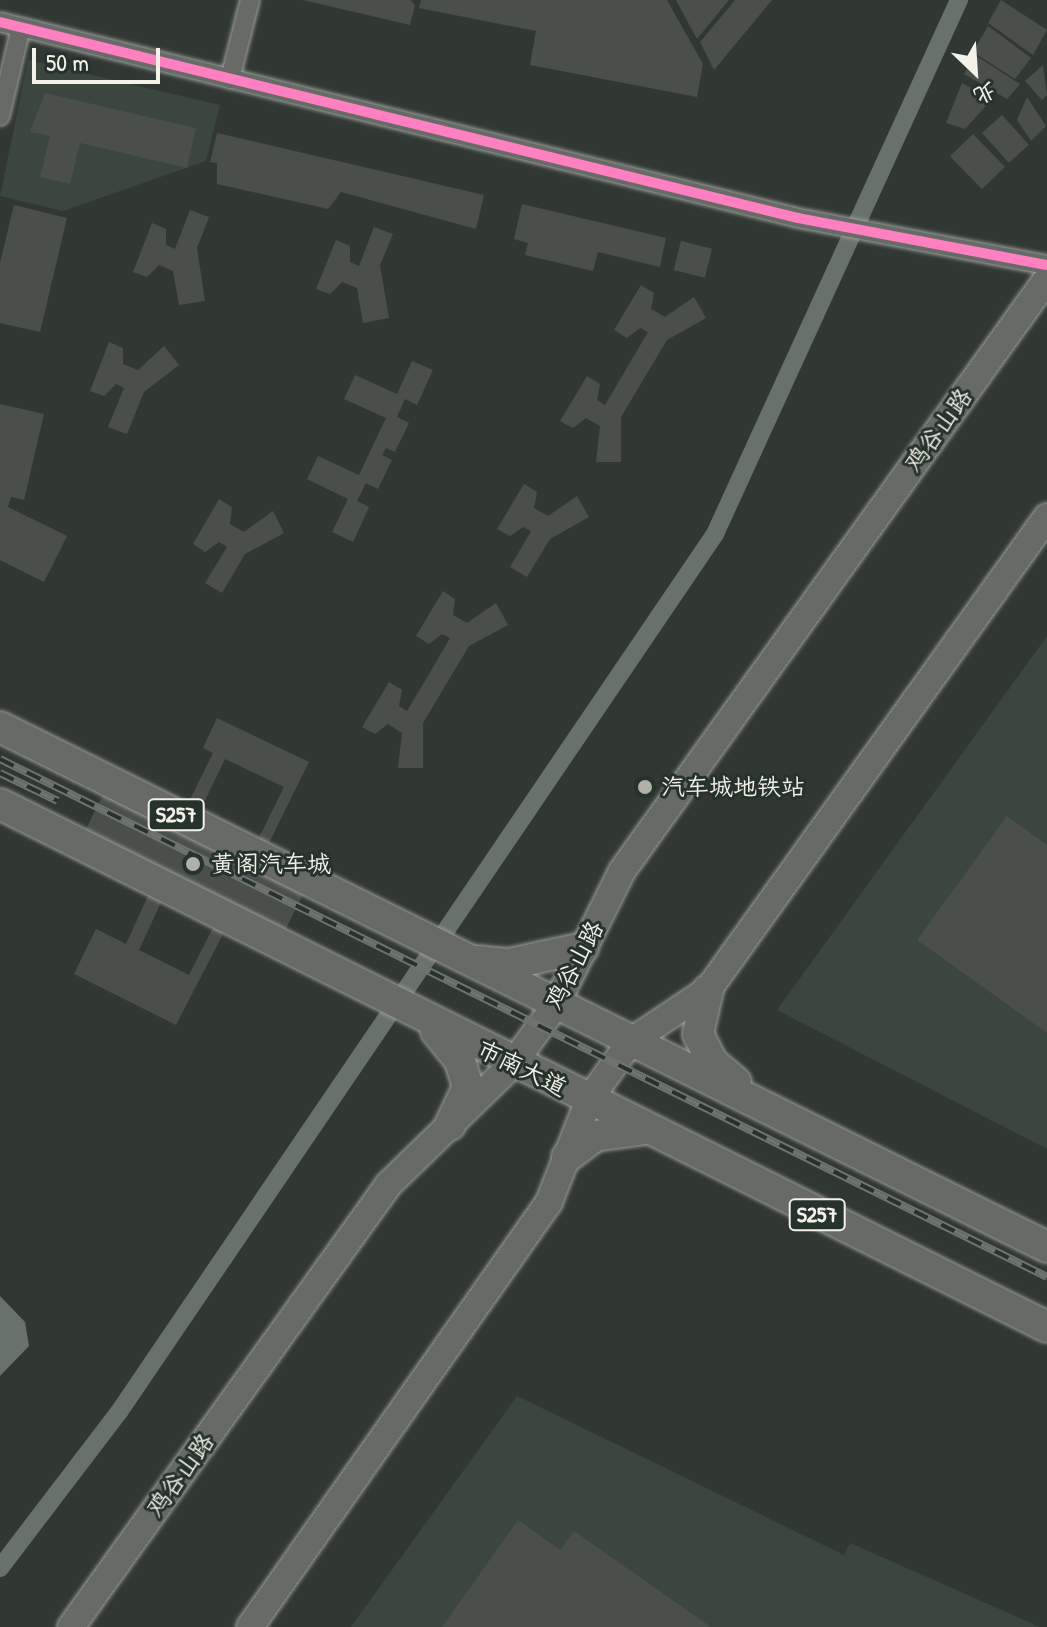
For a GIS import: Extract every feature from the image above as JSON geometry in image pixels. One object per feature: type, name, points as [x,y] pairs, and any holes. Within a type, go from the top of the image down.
[{"type":"main road","name":"鸡谷山路","points":[[71,1627],[389,1184],[512,1065],[555,1006],[622,871],[1047,279]]},
{"type":"main road","points":[[759,1101],[703,1049],[698,1019],[708,990],[1047,517]]},
{"type":"main road","name":"S257","points":[[0,727],[555,1006],[759,1101],[1047,1247]]},
{"type":"main road","name":"市南大道","points":[[0,804],[421,1016],[471,1060],[512,1065],[589,1100],[1047,1327]]},
{"type":"main road","points":[[457,956],[536,961],[583,948]]},
{"type":"main road","points":[[250,1627],[549,1202],[589,1100],[630,1042],[708,990]]},
{"type":"main road","points":[[450,1125],[466,1102],[471,1060]]},
{"type":"main road","points":[[567,1157],[595,1136],[646,1130]]},
{"type":"street","points":[[230,79],[250,0]]},
{"type":"street","points":[[0,22],[798,218],[1047,265]]},
{"type":"street","points":[[0,116],[21,27]]},
{"type":"shaded area","points":[[28,60],[220,105],[206,161],[63,211],[0,196]]},
{"type":"shaded area","points":[[1047,636],[1047,1149],[777,1010]]},
{"type":"shaded area","points":[[0,1296],[25,1322],[29,1346],[0,1376]]},
{"type":"shaded area","points":[[517,1396],[844,1555],[850,1543],[1040,1627],[351,1627]]},
{"type":"building","points":[[303,0],[410,0],[415,5],[410,25]]},
{"type":"building","points":[[421,0],[667,0],[703,64],[697,97],[530,65],[536,31],[419,8]]},
{"type":"building","points":[[676,0],[729,0],[697,39]]},
{"type":"building","points":[[735,0],[772,0],[714,70],[700,42]]},
{"type":"building","points":[[1001,0],[1047,30],[1033,55],[988,23]]},
{"type":"building","points":[[988,26],[1031,58],[1015,79],[973,52]]},
{"type":"building","points":[[975,55],[1020,84],[1007,99],[964,74]]},
{"type":"building","points":[[1043,65],[1047,95],[1042,100],[1025,81]]},
{"type":"building","points":[[962,83],[992,99],[965,129],[946,123]]},
{"type":"building","points":[[45,93],[196,128],[187,168],[80,143],[70,184],[40,177],[50,136],[30,132]]},
{"type":"building","points":[[1027,97],[1046,126],[1031,141],[1017,120]]},
{"type":"building","points":[[1002,115],[1029,145],[1009,163],[982,133]]},
{"type":"building","points":[[217,133],[484,195],[476,229],[341,192],[328,209],[217,184],[217,163],[210,162]]},
{"type":"building","points":[[973,134],[1005,167],[982,189],[950,156]]},
{"type":"building","points":[[522,204],[666,238],[660,267],[598,252],[593,271],[525,255],[528,243],[514,239]]},
{"type":"building","points":[[14,205],[67,218],[40,332],[0,323],[0,263]]},
{"type":"building","points":[[190,210],[209,217],[197,248],[205,301],[179,305],[173,271],[159,265],[147,277],[133,272],[152,223],[166,229],[166,245],[175,249]]},
{"type":"building","points":[[374,227],[393,234],[380,265],[389,318],[363,323],[357,288],[342,282],[330,294],[316,289],[336,240],[350,246],[350,262],[359,266]]},
{"type":"building","points":[[681,241],[712,249],[705,278],[674,270]]},
{"type":"building","points":[[641,285],[654,293],[651,309],[665,317],[694,297],[706,318],[667,340],[621,417],[621,462],[596,462],[600,426],[586,418],[573,428],[560,421],[587,376],[600,384],[597,400],[605,405],[648,332],[640,328],[627,338],[614,330]]},
{"type":"building","points":[[109,342],[123,348],[123,364],[138,370],[164,346],[179,365],[144,392],[127,434],[108,427],[124,388],[116,384],[104,396],[90,391]]},
{"type":"building","points":[[412,361],[433,370],[417,405],[405,399],[397,417],[409,423],[395,452],[386,448],[382,455],[392,460],[378,489],[366,483],[357,501],[369,507],[353,542],[332,532],[348,499],[307,479],[318,456],[359,475],[386,418],[344,399],[355,375],[397,394]]},
{"type":"building","points":[[0,404],[44,414],[24,500],[11,497],[8,507],[67,536],[44,582],[0,560]]},
{"type":"building","points":[[524,484],[537,492],[534,508],[548,516],[577,496],[589,517],[550,539],[527,577],[510,567],[531,531],[523,527],[510,536],[497,529]]},
{"type":"building","points":[[219,499],[232,507],[230,524],[244,532],[273,511],[284,533],[245,554],[222,593],[205,583],[227,547],[219,542],[205,552],[193,544]]},
{"type":"building","points":[[443,591],[455,599],[453,615],[467,623],[496,603],[508,625],[469,646],[423,723],[423,768],[398,768],[402,733],[388,724],[375,734],[362,727],[389,682],[402,690],[399,706],[407,711],[450,638],[442,634],[429,644],[416,636]]},
{"type":"building","name":"黄阁汽车城","points":[[217,718],[309,762],[257,867],[305,890],[282,937],[234,913],[176,1025],[74,974],[96,929],[126,944],[157,876],[81,839],[104,793],[176,828],[213,753],[203,748]],"holes":[[[225,759],[284,787],[247,862],[189,834]],[[170,883],[223,908],[189,975],[139,950]]]},
{"type":"building","points":[[1007,816],[1047,845],[1047,1033],[917,940]]},
{"type":"building","points":[[518,1520],[560,1550],[574,1531],[711,1627],[442,1627]]},
{"type":"waterway","points":[[0,1568],[119,1412],[715,534],[959,0]]},
{"type":"railway","points":[[0,759],[1047,1277]]},
{"type":"railway","points":[[0,773],[58,801]]},
{"type":"cycle path","points":[[0,22],[798,218],[1047,265]]},
{"type":"place","name":"汽车城地铁站","points":[[645,787]]},
{"type":"place","name":"黄阁汽车城","points":[[193,864]]}]
